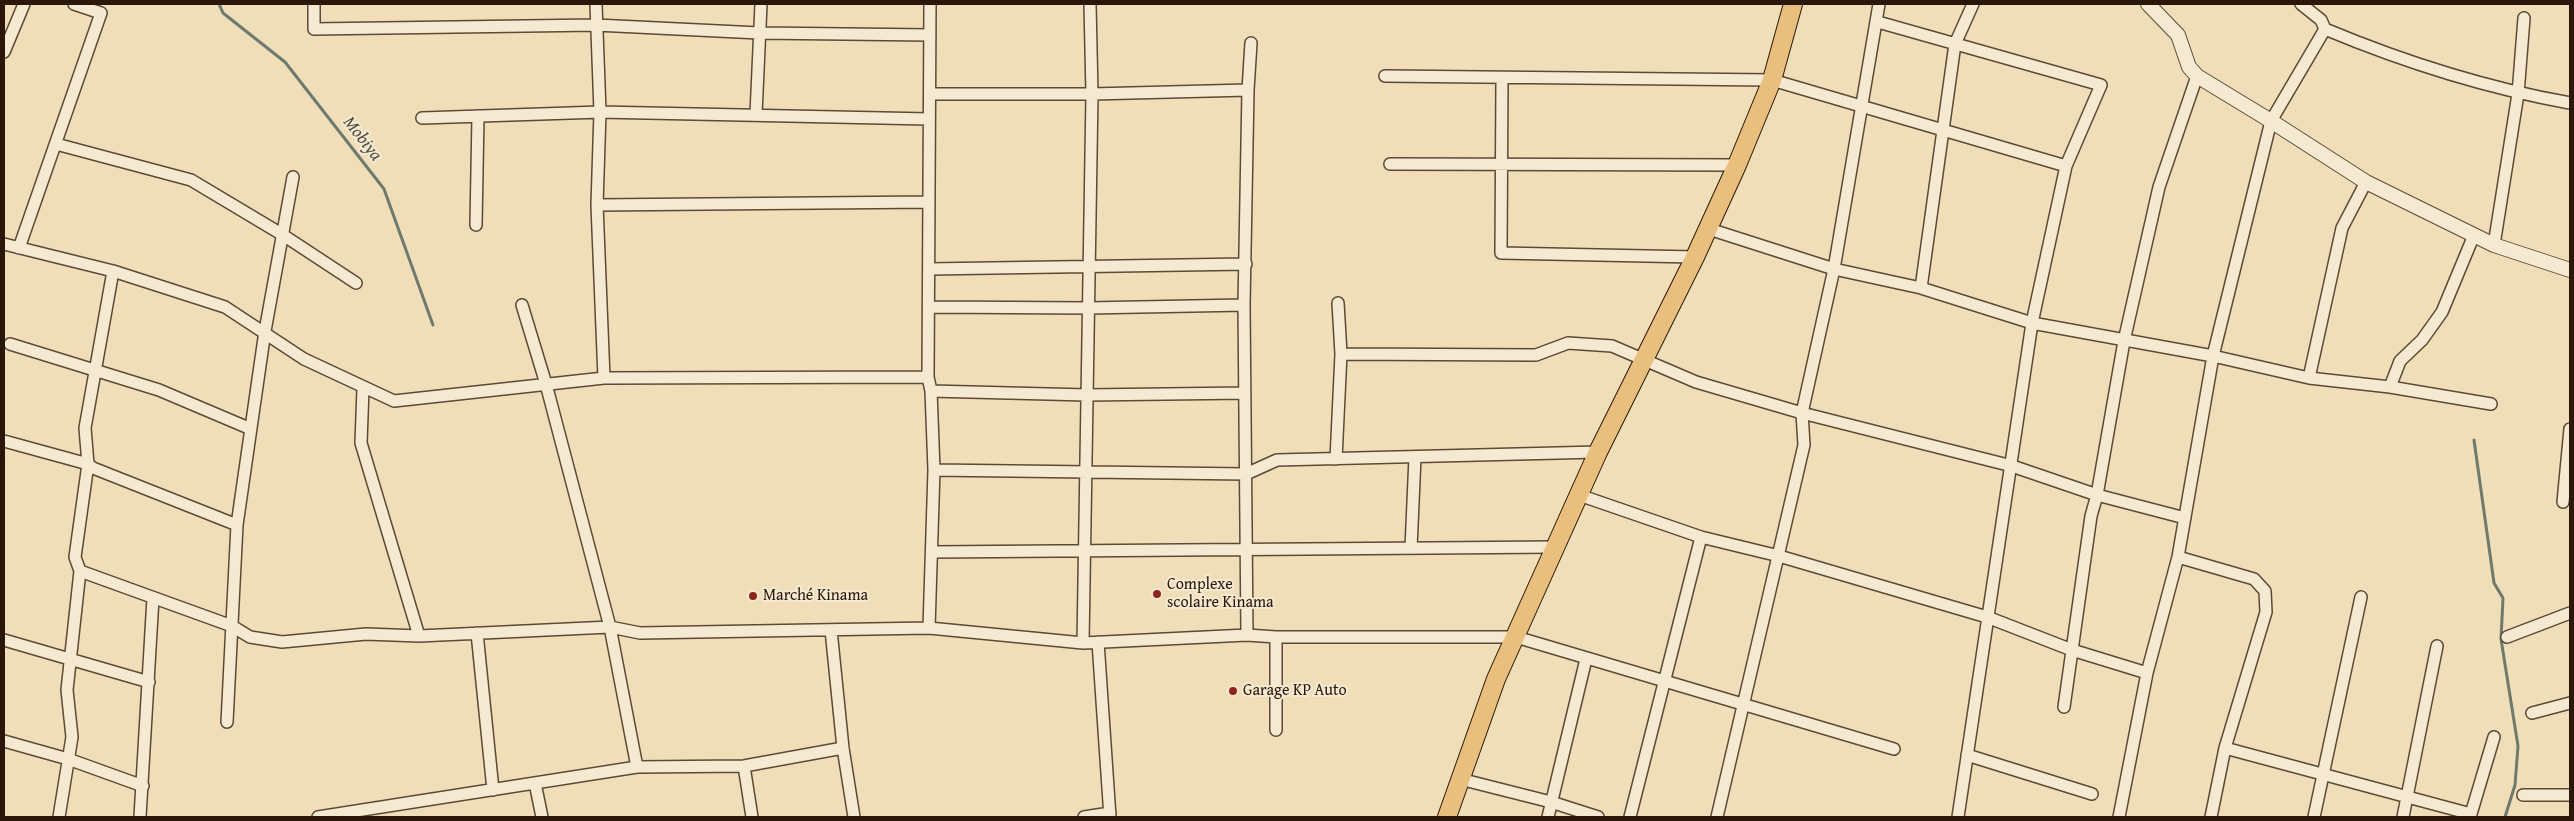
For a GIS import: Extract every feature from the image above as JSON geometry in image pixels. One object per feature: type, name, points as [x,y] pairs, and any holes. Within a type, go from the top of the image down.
[{"type":"main road","points":[[1446,817],[1496,679],[1598,452],[1695,258],[1737,165],[1772,80],[1793,4]]},
{"type":"street","points":[[4,52],[24,4]]},
{"type":"street","points":[[19,248],[101,13],[74,4]]},
{"type":"street","points":[[314,4],[314,30],[596,25],[759,33],[930,35]]},
{"type":"street","points":[[596,4],[600,112],[597,205],[604,378]]},
{"type":"street","points":[[756,114],[761,4]]},
{"type":"street","points":[[929,628],[934,470],[932,390],[928,377],[930,4]]},
{"type":"street","points":[[1083,643],[1092,94],[1090,4]]},
{"type":"street","points":[[1717,817],[1804,444],[1802,413],[1834,269],[1880,4]]},
{"type":"street","points":[[1920,288],[1955,44],[1973,4]]},
{"type":"street","points":[[2148,4],[2178,34],[2189,67],[2197,76],[2271,120],[2366,182],[2494,245],[2570,270]]},
{"type":"street","points":[[2301,4],[2321,20],[2325,29],[2392,56],[2518,94],[2570,103]]},
{"type":"street","points":[[2494,245],[2518,94],[2524,18]]},
{"type":"street","points":[[1878,22],[2101,85],[2066,166],[2032,323],[1958,817]]},
{"type":"street","points":[[2118,817],[2147,673],[2178,557],[2213,356],[2271,120],[2325,29]]},
{"type":"street","points":[[1247,635],[1244,305],[1248,90],[1251,43]]},
{"type":"street","points":[[1384,76],[1772,80],[1861,108],[2066,166]]},
{"type":"street","points":[[2064,707],[2091,516],[2097,495],[2124,341],[2159,187],[2197,76]]},
{"type":"street","points":[[1502,78],[1502,253],[1695,258]]},
{"type":"street","points":[[930,94],[1092,94],[1248,90]]},
{"type":"street","points":[[422,118],[600,112],[929,119]]},
{"type":"street","points":[[476,225],[478,116]]},
{"type":"street","points":[[56,144],[191,180],[283,235],[356,284]]},
{"type":"street","points":[[1390,164],[1737,165]]},
{"type":"street","points":[[227,722],[238,525],[265,331],[293,177]]},
{"type":"street","points":[[2309,378],[2342,228],[2366,182]]},
{"type":"street","points":[[597,205],[929,202]]},
{"type":"street","points":[[1709,228],[1834,269],[1920,288],[2032,323],[2213,356],[2309,378],[2390,387],[2490,404]]},
{"type":"street","points":[[2390,387],[2400,361],[2422,340],[2442,312],[2474,235]]},
{"type":"street","points":[[4,244],[113,270],[225,306],[265,331],[304,359],[362,388],[394,401],[604,378],[928,377]]},
{"type":"street","points":[[929,270],[1089,265],[1246,264]]},
{"type":"street","points":[[59,817],[72,737],[68,690],[80,571],[75,556],[88,464],[85,428],[113,270]]},
{"type":"street","points":[[1336,459],[1340,354],[1338,303]]},
{"type":"street","points":[[522,305],[546,384],[610,626],[637,767]]},
{"type":"street","points":[[929,307],[1088,308],[1244,305]]},
{"type":"street","points":[[1340,354],[1536,355],[1568,343],[1612,346],[1696,382],[1802,413],[2012,466],[2097,495],[2185,518]]},
{"type":"street","points":[[10,344],[95,372],[159,390],[251,429]]},
{"type":"street","points":[[362,388],[361,443],[419,636]]},
{"type":"street","points":[[932,390],[1087,394],[1245,393]]},
{"type":"street","points":[[2563,502],[2570,429]]},
{"type":"street","points":[[4,441],[88,464],[93,468],[238,525]]},
{"type":"street","points":[[934,470],[1246,474],[1277,460],[1598,452]]},
{"type":"street","points":[[1411,548],[1415,457]]},
{"type":"street","points":[[1579,495],[1701,537],[1779,556],[1987,617],[2072,650],[2147,673]]},
{"type":"street","points":[[1630,817],[1701,537]]},
{"type":"street","points":[[932,552],[1555,547]]},
{"type":"street","points":[[2178,557],[2254,579],[2265,591],[2266,612],[2225,748],[2212,817]]},
{"type":"street","points":[[80,571],[232,626],[250,637],[282,642],[366,634],[419,636],[610,626],[640,633],[929,628],[1083,643],[1247,635],[1276,637],[1516,638],[1894,749]]},
{"type":"street","points":[[2314,817],[2361,597]]},
{"type":"street","points":[[140,817],[153,598]]},
{"type":"street","points":[[2507,637],[2570,614]]},
{"type":"street","points":[[831,630],[843,748],[854,817]]},
{"type":"street","points":[[477,633],[493,790]]},
{"type":"street","points":[[1276,637],[1276,730]]},
{"type":"street","points":[[4,640],[149,682]]},
{"type":"street","points":[[1084,817],[1110,815],[1098,642]]},
{"type":"street","points":[[2403,817],[2437,646]]},
{"type":"street","points":[[1548,817],[1586,659]]},
{"type":"street","points":[[2532,713],[2570,703]]},
{"type":"street","points":[[2225,748],[2471,814],[2494,737]]},
{"type":"street","points":[[4,741],[68,759],[143,786]]},
{"type":"street","points":[[318,817],[637,767],[744,766],[843,748]]},
{"type":"street","points":[[1967,755],[2092,794]]},
{"type":"street","points":[[744,766],[752,817]]},
{"type":"street","points":[[1460,779],[1551,802],[1598,817]]},
{"type":"street","points":[[535,782],[542,817]]},
{"type":"street","points":[[2523,795],[2570,795]]},
{"type":"waterway","name":"Mobiya","points":[[219,4],[223,13],[285,62],[384,189],[433,325]]},
{"type":"waterway","points":[[2474,440],[2494,583],[2503,598],[2501,639],[2518,746],[2515,785],[2505,817]]},
{"type":"place","name":"Complexe scolaire Kinama","points":[[1157,594]]},
{"type":"place","name":"Marché Kinama","points":[[753,596]]},
{"type":"place","name":"Garage KP Auto","points":[[1233,691]]}]
